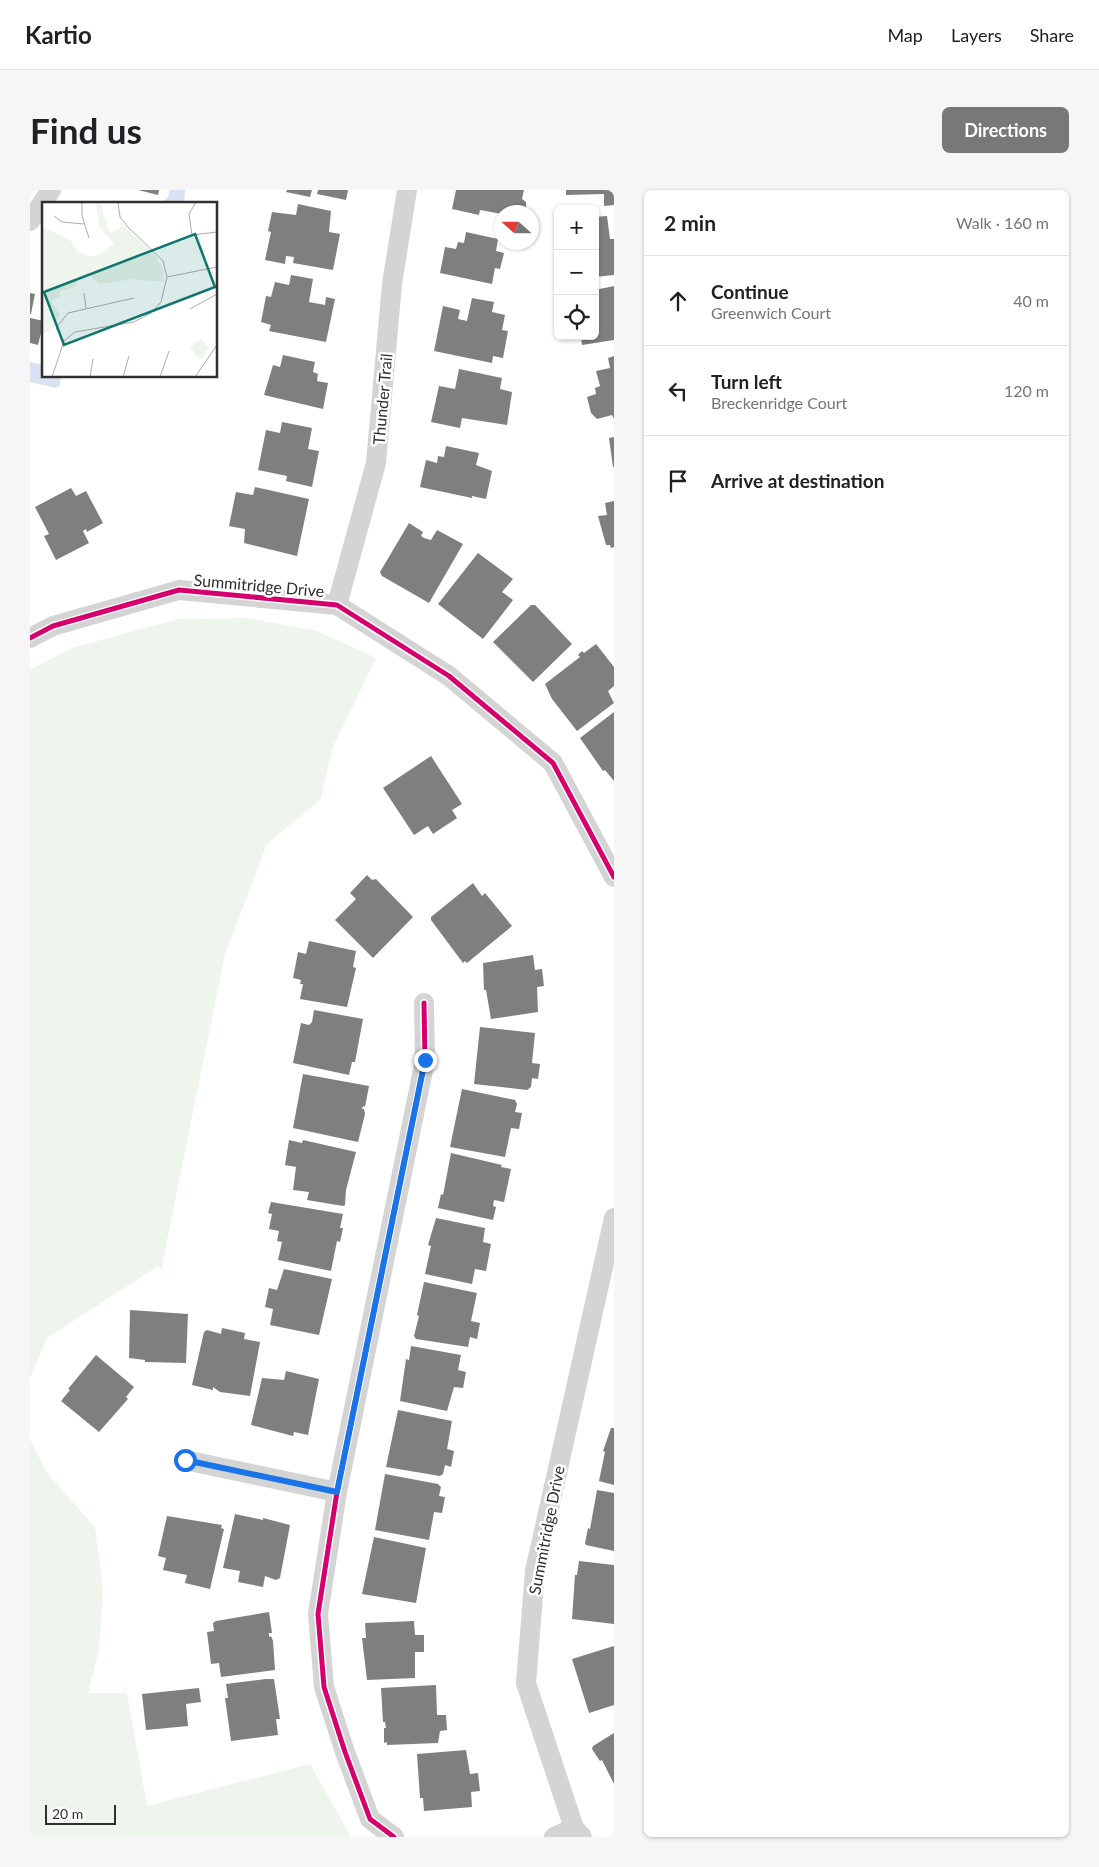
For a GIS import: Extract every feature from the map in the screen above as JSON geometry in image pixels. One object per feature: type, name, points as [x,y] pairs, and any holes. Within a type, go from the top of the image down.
[{"type":"street","points":[[43,202],[51,190]]},
{"type":"street","name":"Thunder Trail","points":[[337,605],[376,463],[392,284],[407,190]]},
{"type":"street","points":[[30,220],[42,203]]},
{"type":"street","name":"Summitridge Drive","points":[[30,638],[53,626],[179,590],[337,605],[449,676],[553,763],[614,876]]},
{"type":"street","points":[[394,1837],[370,1819],[345,1752],[324,1687],[318,1614],[337,1492],[425,1060],[424,1003]]},
{"type":"street","name":"Summitridge Drive","points":[[578,1833],[526,1683],[535,1571],[614,1218]]},
{"type":"street","points":[[185,1460],[337,1492]]},
{"type":"street","points":[[554,1837],[578,1833]]},
{"type":"shaded area","points":[[247,618],[317,631],[376,658],[332,749],[321,799],[267,844],[225,954],[161,1270],[158,1266],[47,1338],[30,1379],[30,670],[72,648],[178,619]]},
{"type":"shaded area","points":[[30,1439],[47,1473],[95,1527],[103,1590],[99,1650],[88,1693],[127,1693],[147,1806],[310,1764],[351,1837],[30,1837]]},
{"type":"water","points":[[170,190],[185,190],[184,202],[164,202]]},
{"type":"water","points":[[30,362],[42,365],[42,378],[61,378],[60,386],[56,388],[30,382]]},
{"type":"building","points":[[138,190],[159,190],[158,195]]},
{"type":"building","points":[[287,190],[312,190],[310,197],[286,192]]},
{"type":"building","points":[[318,190],[348,190],[346,200],[317,194]]},
{"type":"building","points":[[456,190],[524,190],[522,199],[526,202],[526,205],[494,205],[494,213],[480,210],[479,215],[452,209]]},
{"type":"building","points":[[566,190],[614,190],[614,205],[604,206],[604,194],[566,195]]},
{"type":"building","points":[[298,204],[331,211],[329,232],[340,234],[333,270],[293,263],[294,257],[286,256],[285,264],[265,260],[271,232],[268,231],[272,212],[296,215]]},
{"type":"building","points":[[607,216],[610,239],[614,239],[614,275],[599,277],[599,217]]},
{"type":"building","points":[[466,232],[494,238],[494,250],[504,253],[500,269],[495,268],[492,284],[440,273],[445,247],[456,249],[458,242],[464,243]]},
{"type":"building","points":[[291,275],[313,279],[309,302],[325,305],[326,297],[335,299],[326,342],[269,331],[271,325],[261,322],[266,296],[271,297],[275,282],[289,285]]},
{"type":"building","points":[[614,286],[614,340],[582,345],[581,340],[599,340],[599,289]]},
{"type":"building","points":[[30,293],[35,294],[31,314],[30,314]]},
{"type":"building","points":[[472,298],[494,302],[492,312],[505,315],[502,330],[508,331],[503,358],[493,356],[492,363],[434,351],[443,306],[460,310],[458,319],[467,321]]},
{"type":"building","points":[[30,318],[42,321],[38,345],[30,343]]},
{"type":"building","points":[[283,355],[315,362],[313,372],[318,374],[317,381],[328,383],[323,409],[264,395],[273,365],[280,367]]},
{"type":"building","points":[[614,356],[614,419],[612,415],[597,419],[591,413],[587,397],[596,394],[595,388],[600,386],[596,371],[610,368],[608,358]]},
{"type":"building","points":[[459,369],[502,378],[500,389],[512,392],[507,425],[462,418],[460,428],[431,422],[439,386],[455,389]]},
{"type":"building","points":[[282,422],[312,428],[308,449],[319,451],[312,487],[286,481],[287,476],[258,470],[266,430],[280,433]]},
{"type":"building","points":[[614,437],[614,467],[613,467],[609,438]]},
{"type":"building","points":[[446,446],[479,453],[476,465],[492,471],[486,499],[472,496],[472,498],[420,487],[426,460],[437,463],[438,456],[444,457]]},
{"type":"building","points":[[255,487],[309,499],[297,556],[244,543],[245,529],[229,526],[236,492],[253,495]]},
{"type":"building","points":[[71,488],[76,496],[86,491],[103,523],[87,532],[86,529],[83,531],[89,543],[56,560],[44,536],[49,534],[35,507]]},
{"type":"building","points":[[614,501],[614,547],[611,548],[610,545],[606,545],[598,516],[607,515],[605,503]]},
{"type":"building","points":[[409,523],[423,532],[421,536],[424,538],[431,540],[437,530],[463,544],[429,603],[382,576],[380,572]]},
{"type":"building","points":[[478,553],[513,579],[502,592],[513,600],[483,639],[438,604]]},
{"type":"building","points":[[531,605],[535,605],[572,644],[533,682],[493,642]]},
{"type":"building","points":[[596,644],[614,667],[614,686],[608,691],[614,703],[577,731],[552,699],[545,684],[580,657],[578,655],[582,651],[584,653]]},
{"type":"building","points":[[614,712],[614,781],[605,770],[603,771],[580,738]]},
{"type":"building","points":[[431,756],[462,804],[452,810],[457,818],[433,834],[428,826],[414,835],[383,788]]},
{"type":"building","points":[[367,875],[372,880],[376,879],[413,917],[373,958],[335,920],[356,899],[350,893]]},
{"type":"building","points":[[473,883],[482,896],[485,893],[512,926],[467,963],[465,961],[463,963],[431,920],[431,917]]},
{"type":"building","points":[[309,941],[356,951],[353,967],[356,968],[347,1007],[300,999],[303,984],[300,984],[301,980],[293,978],[298,952],[306,954]]},
{"type":"building","points":[[533,955],[535,970],[542,969],[544,986],[537,987],[538,1012],[491,1019],[486,990],[484,990],[483,963]]},
{"type":"building","points":[[314,1010],[363,1019],[355,1062],[352,1062],[349,1075],[293,1063],[301,1023],[309,1025],[312,1022]]},
{"type":"building","points":[[480,1027],[535,1033],[532,1063],[540,1064],[538,1079],[532,1078],[531,1087],[527,1090],[474,1084]]},
{"type":"building","points":[[303,1074],[369,1086],[365,1107],[363,1106],[362,1109],[364,1109],[365,1114],[358,1142],[293,1128]]},
{"type":"building","points":[[462,1089],[515,1100],[517,1104],[515,1112],[522,1113],[519,1129],[511,1128],[505,1157],[450,1147]]},
{"type":"building","points":[[289,1140],[302,1143],[303,1140],[356,1152],[346,1190],[345,1205],[307,1200],[309,1192],[293,1190],[296,1167],[285,1165]]},
{"type":"building","points":[[451,1153],[502,1165],[501,1167],[511,1169],[504,1202],[494,1200],[493,1206],[496,1207],[493,1220],[438,1208],[441,1194],[443,1195]]},
{"type":"building","points":[[271,1202],[343,1214],[340,1228],[343,1228],[340,1242],[337,1241],[331,1271],[278,1260],[282,1242],[277,1241],[279,1231],[269,1229],[272,1214],[268,1213]]},
{"type":"building","points":[[436,1218],[485,1228],[483,1242],[491,1244],[486,1271],[475,1269],[472,1284],[425,1274],[431,1246],[428,1245]]},
{"type":"building","points":[[284,1269],[332,1279],[319,1335],[270,1325],[273,1309],[265,1307],[269,1288],[277,1290]]},
{"type":"building","points":[[424,1282],[477,1293],[471,1321],[480,1323],[477,1339],[470,1337],[468,1347],[416,1339],[414,1336]]},
{"type":"building","points":[[130,1310],[188,1314],[186,1363],[145,1362],[145,1360],[129,1358]]},
{"type":"building","points":[[222,1328],[245,1333],[244,1339],[260,1342],[250,1396],[220,1392],[213,1387],[213,1390],[192,1385],[204,1332],[207,1330],[221,1334]]},
{"type":"building","points":[[411,1346],[461,1355],[458,1370],[466,1372],[463,1388],[454,1387],[447,1411],[400,1401],[406,1359],[409,1360]]},
{"type":"building","points":[[96,1355],[134,1387],[126,1397],[128,1399],[99,1432],[61,1401],[70,1390],[68,1389]]},
{"type":"building","points":[[286,1371],[319,1379],[308,1435],[294,1432],[293,1436],[251,1425],[262,1378],[284,1380]]},
{"type":"building","points":[[398,1410],[452,1421],[447,1449],[454,1451],[451,1467],[445,1465],[443,1474],[440,1476],[386,1467]]},
{"type":"building","points":[[611,1428],[614,1428],[614,1485],[599,1481],[605,1452],[603,1451]]},
{"type":"building","points":[[385,1474],[438,1484],[441,1487],[439,1496],[445,1497],[442,1513],[434,1512],[429,1540],[375,1530]]},
{"type":"building","points":[[597,1490],[614,1493],[614,1551],[586,1545],[585,1543],[588,1528],[590,1529]]},
{"type":"building","points":[[235,1514],[263,1520],[263,1518],[290,1525],[280,1578],[276,1580],[265,1576],[263,1587],[238,1582],[240,1571],[223,1568]]},
{"type":"building","points":[[167,1516],[222,1525],[221,1528],[224,1529],[210,1589],[185,1583],[187,1575],[163,1570],[166,1558],[158,1556]]},
{"type":"building","points":[[374,1537],[426,1548],[416,1603],[362,1594]]},
{"type":"building","points":[[579,1561],[614,1565],[614,1624],[572,1619],[575,1575],[577,1575]]},
{"type":"building","points":[[269,1612],[272,1633],[269,1633],[269,1637],[271,1636],[273,1641],[275,1670],[221,1677],[219,1663],[211,1664],[207,1632],[214,1631],[213,1623]]},
{"type":"building","points":[[414,1621],[415,1635],[424,1635],[424,1652],[415,1652],[415,1678],[367,1680],[362,1638],[366,1638],[365,1623]]},
{"type":"building","points":[[614,1646],[614,1705],[589,1713],[572,1659]]},
{"type":"building","points":[[274,1679],[280,1719],[276,1719],[278,1735],[231,1741],[225,1698],[228,1698],[226,1684]]},
{"type":"building","points":[[436,1685],[437,1715],[446,1715],[447,1730],[440,1731],[438,1743],[387,1745],[387,1742],[384,1743],[384,1728],[386,1728],[385,1722],[383,1722],[381,1688]]},
{"type":"building","points":[[199,1688],[201,1702],[186,1704],[188,1726],[146,1730],[142,1694]]},
{"type":"building","points":[[614,1733],[614,1784],[602,1760],[600,1761],[592,1749],[593,1746]]},
{"type":"building","points":[[466,1750],[470,1774],[478,1773],[480,1791],[471,1792],[472,1807],[424,1811],[423,1798],[420,1798],[417,1754]]},
{"type":"cycle path","points":[[30,638],[53,626],[179,590],[337,605],[449,676],[553,763],[614,877]]},
{"type":"cycle path","points":[[394,1837],[370,1819],[345,1752],[324,1687],[318,1614],[337,1492],[425,1060],[424,1003]]},
{"type":"route","points":[[185,1460],[337,1492],[425,1060]]}]
